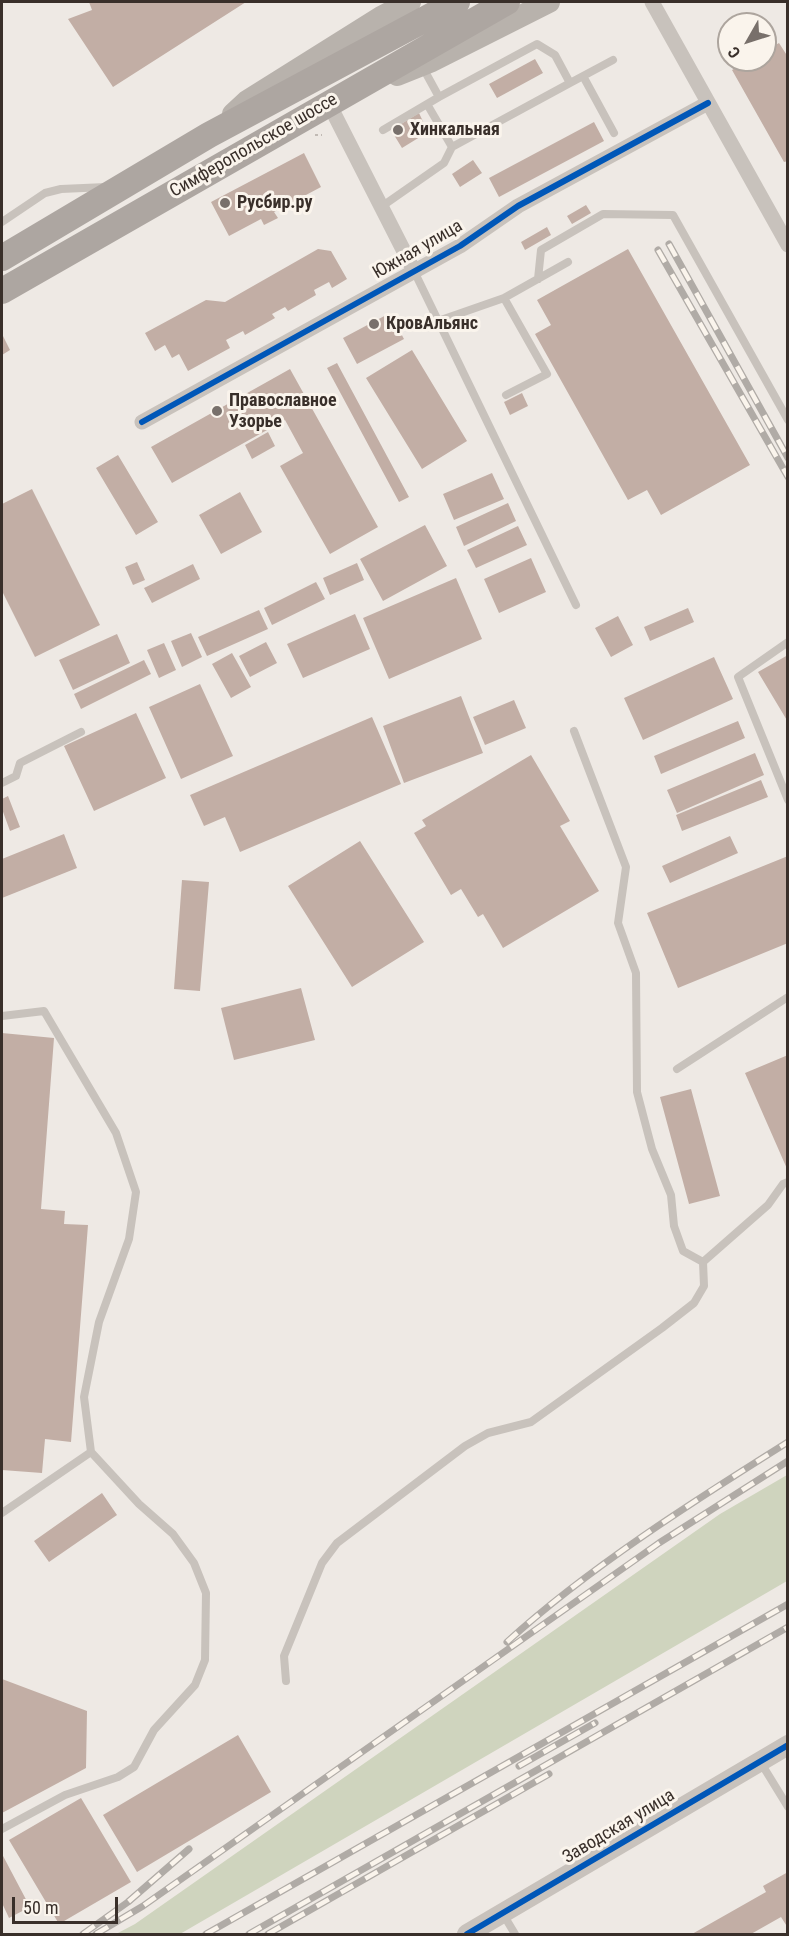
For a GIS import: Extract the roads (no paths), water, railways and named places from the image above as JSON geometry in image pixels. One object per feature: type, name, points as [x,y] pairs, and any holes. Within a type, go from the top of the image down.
[{"type":"main road","points":[[210,135],[247,101],[386,9],[410,2]]},
{"type":"main road","name":"Симферопольское шоссе","points":[[2,258],[119,186],[457,2]]},
{"type":"main road","name":"Симферопольское шоссе","points":[[2,291],[507,2]]},
{"type":"main road","points":[[333,101],[422,65],[549,2]]},
{"type":"street","points":[[652,2],[787,243]]},
{"type":"street","points":[[333,101],[381,207],[414,271]]},
{"type":"street","name":"Южная улица","points":[[142,422],[460,246],[518,206],[708,104]]},
{"type":"street","name":"Заводская улица","points":[[466,1935],[788,1745]]},
{"type":"lane","points":[[383,130],[537,44],[555,55],[570,83]]},
{"type":"lane","points":[[381,207],[444,162],[453,147],[613,60]]},
{"type":"lane","points":[[422,65],[439,97]]},
{"type":"lane","points":[[583,75],[614,133]]},
{"type":"lane","points":[[427,104],[453,147]]},
{"type":"lane","points":[[2,222],[45,194],[61,189],[119,186]]},
{"type":"lane","points":[[538,279],[541,250],[603,214],[673,215],[788,420]]},
{"type":"lane","points":[[438,321],[504,298],[568,262]]},
{"type":"lane","points":[[414,271],[576,605]]},
{"type":"lane","points":[[504,298],[547,374],[506,395]]},
{"type":"lane","points":[[788,642],[738,677],[788,800]]},
{"type":"lane","points":[[574,731],[626,867],[618,923],[636,974],[637,1092],[652,1149],[671,1195],[674,1226],[683,1251],[703,1262]]},
{"type":"lane","points":[[2,783],[16,776],[20,763],[81,732]]},
{"type":"lane","points":[[677,1069],[788,997]]},
{"type":"lane","points":[[2,1016],[44,1011],[116,1133],[136,1192],[129,1239],[99,1322],[84,1397],[91,1452],[139,1504],[173,1534],[194,1563],[206,1593],[205,1660],[195,1685],[154,1730],[134,1767],[117,1778],[65,1795],[2,1829]]},
{"type":"lane","points":[[703,1262],[768,1205],[783,1184],[788,1182]]},
{"type":"lane","points":[[286,1681],[284,1656],[322,1563],[337,1543],[465,1446],[488,1433],[531,1422],[662,1328],[694,1303],[704,1286],[703,1262]]},
{"type":"lane","points":[[2,1513],[91,1452]]},
{"type":"lane","points":[[760,1761],[788,1807]]},
{"type":"lane","points":[[502,1913],[515,1935]]},
{"type":"railway","points":[[669,244],[788,458]]},
{"type":"railway","points":[[658,250],[788,477]]},
{"type":"railway","points":[[507,1642],[572,1588],[643,1536],[788,1442]]},
{"type":"railway","points":[[96,1934],[143,1906],[659,1543],[788,1461]]},
{"type":"railway","points":[[206,1934],[788,1604]]},
{"type":"railway","points":[[249,1934],[788,1627]]},
{"type":"railway","points":[[519,1766],[595,1723]]},
{"type":"railway","points":[[268,1934],[549,1774]]},
{"type":"railway","points":[[83,1934],[128,1902],[189,1849]]},
{"type":"place","name":"Хинкальная","points":[[398,130]]},
{"type":"place","name":"Русбир.ру","points":[[225,203]]},
{"type":"place","name":"КровАльянс","points":[[374,324]]},
{"type":"place","name":"Православное Узорье","points":[[217,411]]}]
